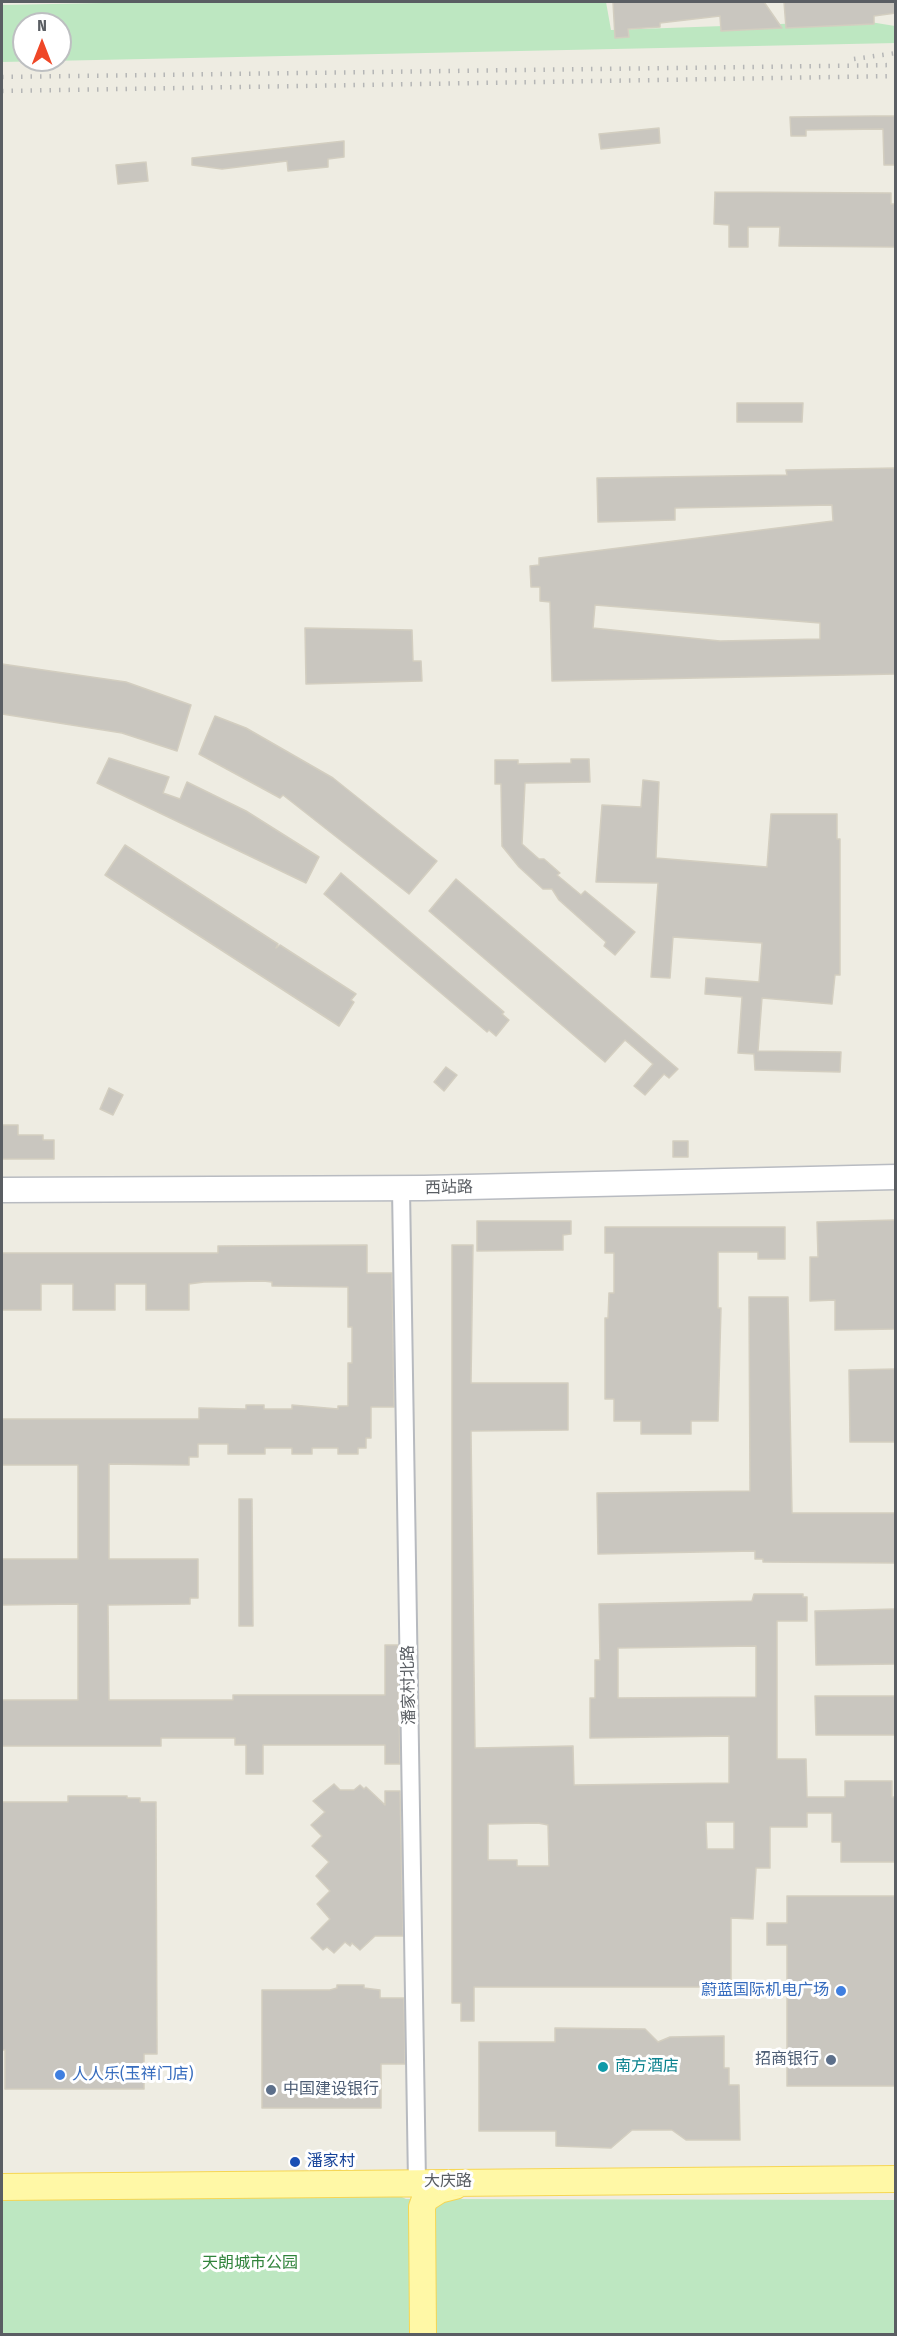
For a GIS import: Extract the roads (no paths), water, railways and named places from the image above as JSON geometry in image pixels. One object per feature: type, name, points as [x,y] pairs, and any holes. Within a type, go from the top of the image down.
[{"type":"main road","name":"大庆路","points":[[2,2187],[896,2179]]},
{"type":"main road","points":[[423,2334],[422,2207],[425,2199],[439,2190],[470,2182]]},
{"type":"main road","points":[[386,2183],[400,2191],[405,2199],[407,2334]]},
{"type":"street","name":"西站路","points":[[2,1190],[401,1189],[896,1177]]},
{"type":"street","name":"潘家村北路","points":[[401,1189],[417,2182]]},
{"type":"railway","points":[[854,59],[896,53]]},
{"type":"railway","points":[[2,77],[896,65]]},
{"type":"railway","points":[[2,91],[896,76]]},
{"type":"place","name":"蔚蓝国际机电广场","points":[[841,1991]]},
{"type":"place","name":"招商银行","points":[[831,2060]]},
{"type":"place","name":"南方酒店","points":[[603,2067]]},
{"type":"place","name":"人人乐(玉祥门店)","points":[[60,2075]]},
{"type":"place","name":"中国建设银行","points":[[271,2090]]},
{"type":"place","name":"潘家村","points":[[295,2162]]},
{"type":"park label","name":"天朗城市公园","points":[[250,2264]]}]
